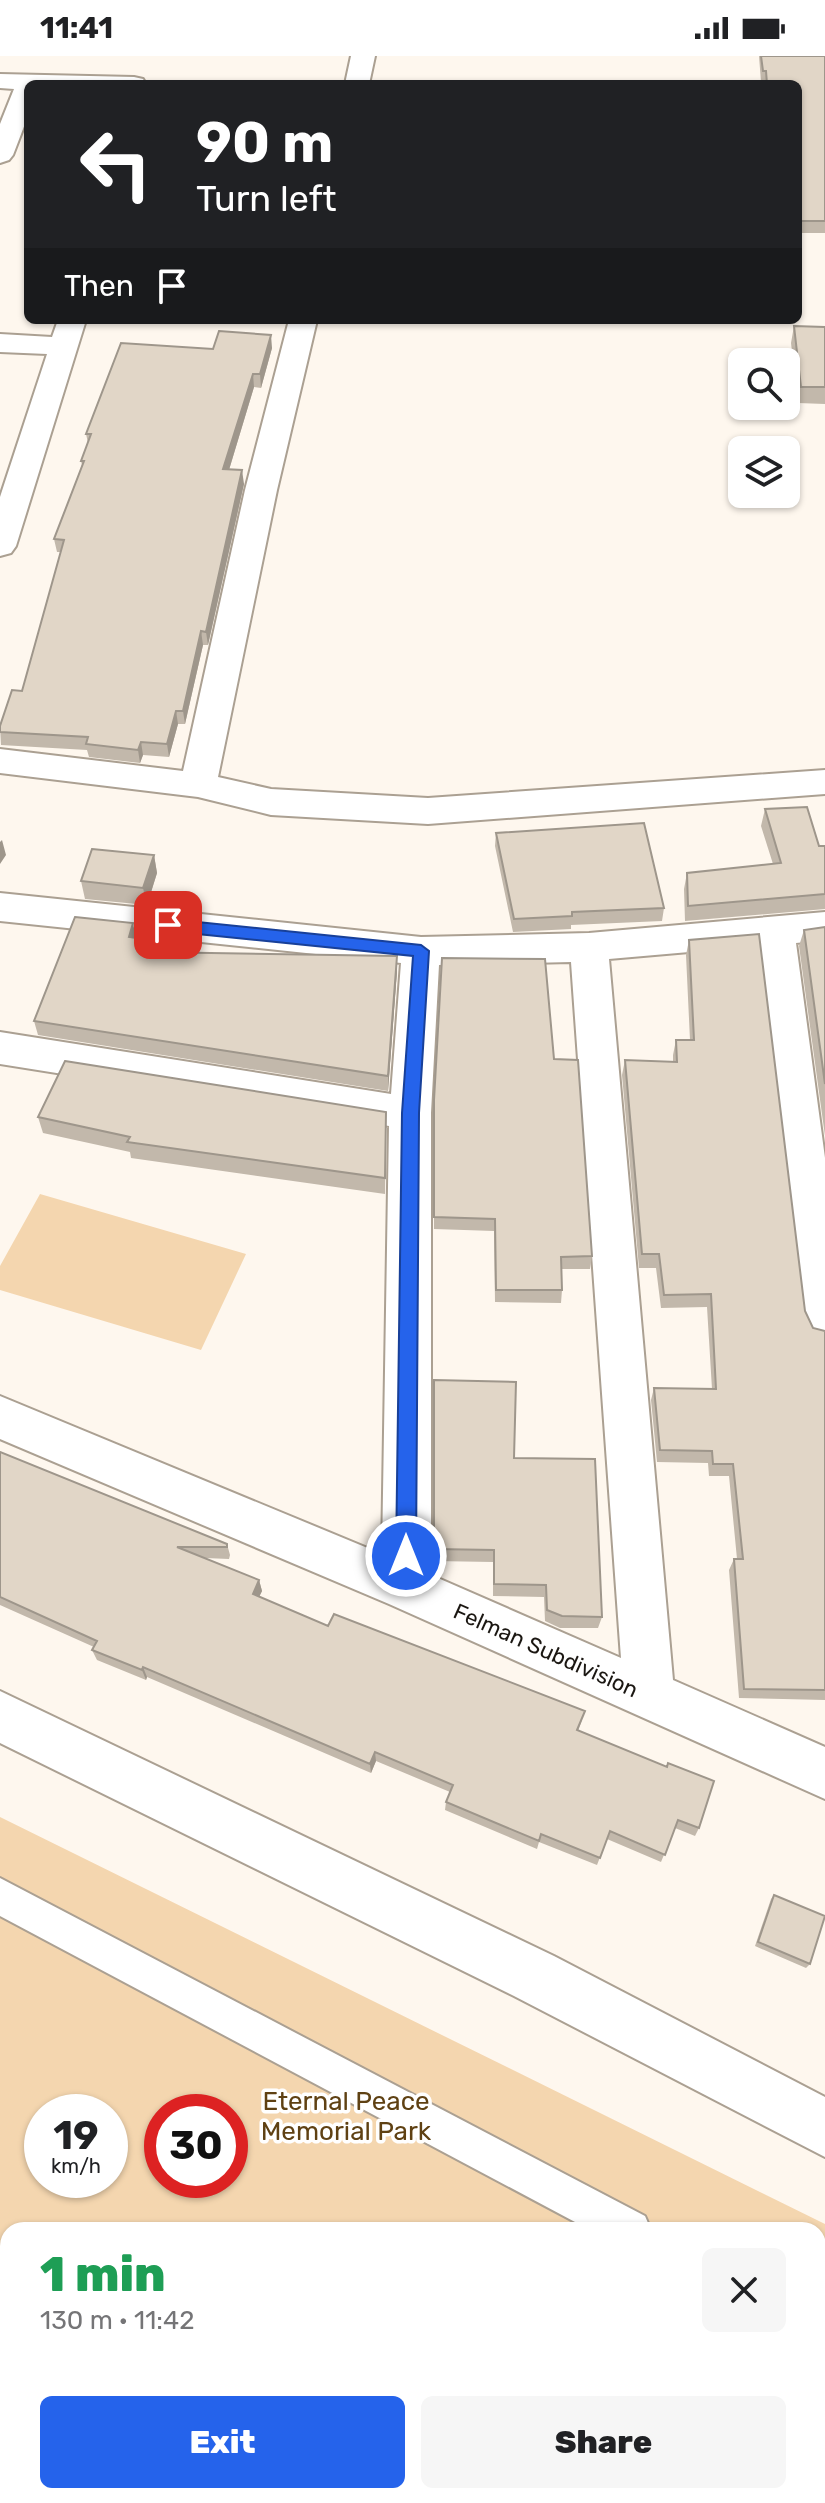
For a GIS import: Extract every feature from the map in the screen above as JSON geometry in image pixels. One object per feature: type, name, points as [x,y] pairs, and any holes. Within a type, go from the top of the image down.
[{"type":"street","points":[[358,80],[363,56]]},
{"type":"street","points":[[0,81],[24,83]]},
{"type":"street","points":[[0,155],[24,96]]},
{"type":"street","points":[[198,785],[261,490],[302,324]]},
{"type":"street","points":[[0,343],[67,333],[0,546]]},
{"type":"street","points":[[0,761],[198,785],[271,802],[428,811],[825,782]]},
{"type":"street","points":[[3,914],[421,951],[589,947],[825,926]]},
{"type":"street","points":[[775,929],[825,1324]]},
{"type":"street","points":[[589,947],[649,1695]]},
{"type":"street","points":[[406,1588],[410,1113],[421,951]]},
{"type":"street","points":[[0,1048],[410,1113]]},
{"type":"street","name":"Felman Subdivision","points":[[0,1417],[406,1588],[825,1773]]},
{"type":"street","points":[[0,1716],[534,1976],[825,2128]]},
{"type":"lane","points":[[0,1896],[616,2222]]},
{"type":"green space","points":[[40,1194],[246,1254],[201,1350],[0,1290],[0,1266]]},
{"type":"green space","name":"Eternal Peace Memorial Park","points":[[0,1817],[821,2222],[0,2222]]},
{"type":"building","points":[[761,56],[825,56],[825,221],[802,221],[802,80],[767,80],[766,71],[763,71]]},
{"type":"building","points":[[794,326],[825,327],[825,387],[801,387],[800,348],[797,348]]},
{"type":"building","points":[[219,331],[271,335],[260,374],[253,374],[223,469],[242,470],[206,632],[201,631],[183,711],[176,711],[167,744],[141,742],[138,750],[86,744],[88,737],[0,732],[12,690],[22,691],[64,540],[54,539],[84,461],[81,461],[91,434],[86,434],[121,343],[213,349]]},
{"type":"building","points":[[807,807],[819,846],[825,846],[825,894],[688,906],[687,873],[781,863],[765,809]]},
{"type":"building","points":[[644,823],[664,908],[572,912],[572,916],[514,919],[496,833]]},
{"type":"building","points":[[92,849],[154,855],[143,888],[81,881]]},
{"type":"building","points":[[75,917],[133,923],[129,937],[150,940],[150,952],[397,956],[388,1076],[34,1021]]},
{"type":"building","points":[[825,927],[825,1084],[804,930]]},
{"type":"building","points":[[759,934],[805,1311],[813,1328],[825,1331],[825,1690],[744,1689],[734,1559],[743,1559],[733,1464],[713,1464],[712,1451],[660,1450],[654,1388],[716,1389],[711,1294],[664,1295],[659,1254],[642,1254],[625,1060],[677,1062],[676,1040],[694,1040],[689,940]]},
{"type":"building","points":[[442,958],[545,959],[554,1059],[578,1060],[592,1256],[561,1257],[562,1290],[496,1290],[495,1219],[434,1217],[434,1100]]},
{"type":"building","points":[[65,1061],[386,1112],[385,1178],[127,1142],[130,1137],[38,1117]]},
{"type":"building","points":[[434,1380],[516,1382],[514,1458],[595,1459],[602,1617],[562,1616],[547,1610],[546,1585],[494,1584],[494,1550],[434,1549]]},
{"type":"building","points":[[0,1452],[227,1544],[227,1547],[177,1547],[259,1580],[253,1594],[328,1626],[334,1614],[585,1711],[577,1730],[667,1767],[668,1763],[714,1781],[699,1828],[678,1820],[665,1855],[610,1831],[600,1858],[541,1834],[539,1841],[446,1802],[453,1785],[375,1752],[370,1764],[143,1667],[142,1670],[92,1650],[97,1641],[0,1597]]},
{"type":"building","points":[[774,1895],[825,1916],[810,1964],[758,1942]]},
{"type":"route","points":[[168,925],[421,951],[410,1113],[406,1556]]}]
